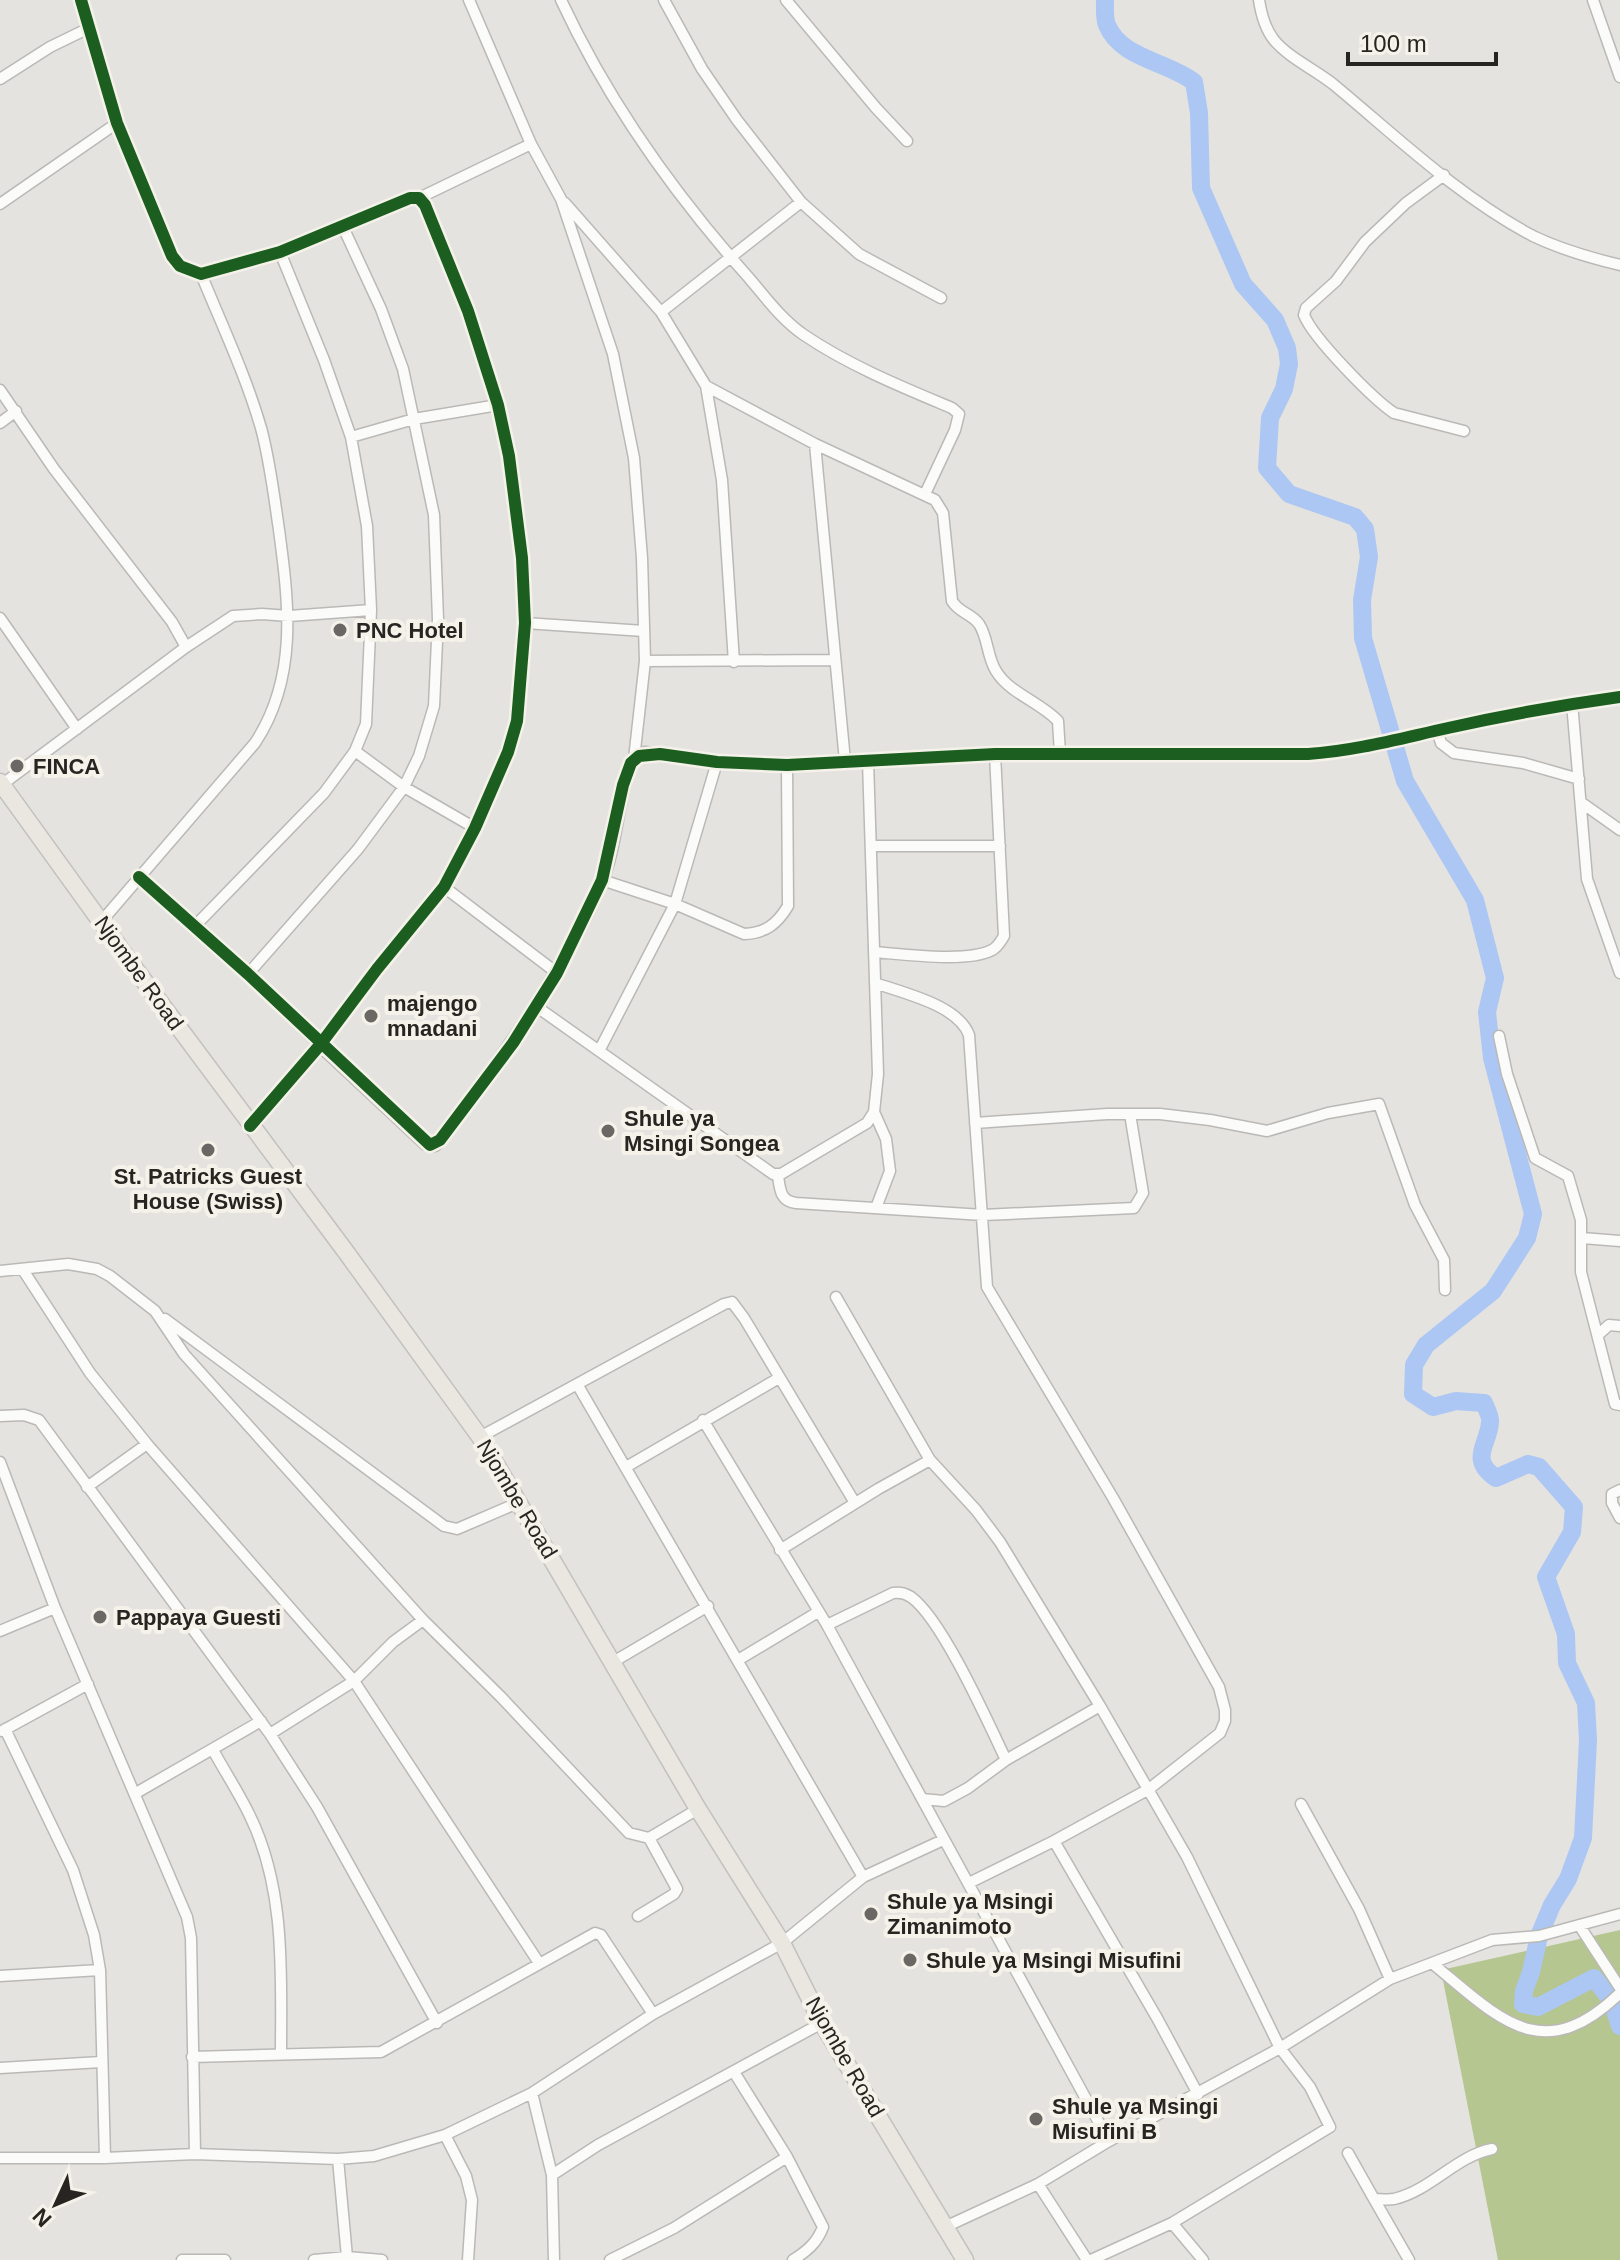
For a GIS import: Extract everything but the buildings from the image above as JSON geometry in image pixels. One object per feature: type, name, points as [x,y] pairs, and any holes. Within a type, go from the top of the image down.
[{"type":"highway","name":"Njombe Road","points":[[1,784],[480,1437],[698,1809],[782,1943],[822,2023],[965,2260]]},
{"type":"street","points":[[81,0],[117,123],[172,256],[180,266],[201,274],[280,252],[410,198],[419,198],[531,144]]},
{"type":"street","points":[[139,877],[248,974],[426,1144],[435,1145],[537,1007],[602,880],[623,785],[634,759],[645,661],[634,458],[613,354],[561,199],[531,144],[469,0]]},
{"type":"street","points":[[561,0],[617,104],[662,170],[731,258],[784,318],[803,334],[880,378],[952,408],[959,414],[955,430],[925,494]]},
{"type":"street","points":[[664,0],[702,69],[801,202],[859,254],[941,298]]},
{"type":"street","points":[[786,0],[907,141]]},
{"type":"street","points":[[1259,0],[1273,38],[1284,49],[1325,78],[1444,175],[1531,234],[1620,265]]},
{"type":"street","points":[[1593,0],[1620,77]]},
{"type":"street","points":[[0,79],[50,47],[89,28]]},
{"type":"street","points":[[0,204],[117,123]]},
{"type":"street","points":[[1444,175],[1406,203],[1365,242],[1336,281],[1306,308],[1304,315],[1340,361],[1384,406],[1394,413],[1464,431]]},
{"type":"street","points":[[250,1126],[320,1045],[444,887],[475,828],[508,752],[517,721],[525,623],[516,500],[498,405],[457,283],[432,219],[419,198]]},
{"type":"street","points":[[561,199],[661,312],[706,386],[722,480],[734,662]]},
{"type":"street","points":[[661,312],[801,202]]},
{"type":"street","points":[[248,974],[358,849],[404,787],[419,756],[434,706],[438,561],[434,515],[403,369],[381,309],[343,227]]},
{"type":"street","points":[[194,927],[324,793],[355,751],[366,724],[371,610],[367,526],[351,437],[280,252]]},
{"type":"street","points":[[101,922],[221,783],[269,722],[284,671],[289,616],[274,492],[261,429],[201,274]]},
{"type":"street","points":[[706,386],[815,444],[935,500],[943,513],[952,601],[957,610],[971,616],[981,626],[995,669],[1004,682],[1045,708],[1058,721],[1060,754]]},
{"type":"street","points":[[0,390],[54,469],[172,622],[186,647]]},
{"type":"street","points":[[351,437],[414,419],[498,405]]},
{"type":"street","points":[[0,423],[16,411]]},
{"type":"street","points":[[815,444],[845,761]]},
{"type":"street","points":[[1,784],[186,647],[233,616],[289,616],[371,610]]},
{"type":"street","points":[[0,618],[77,729]]},
{"type":"street","points":[[525,623],[644,631]]},
{"type":"street","points":[[645,661],[834,660]]},
{"type":"street","points":[[634,759],[645,753],[717,762],[787,765],[995,754],[1308,754],[1334,752],[1572,703],[1620,697]]},
{"type":"street","points":[[1572,703],[1587,879],[1620,973]]},
{"type":"street","points":[[1437,730],[1441,743],[1454,753],[1523,763],[1579,779]]},
{"type":"street","points":[[355,751],[404,787],[475,828]]},
{"type":"street","points":[[874,952],[958,956],[984,953],[996,949],[1004,936],[995,754]]},
{"type":"street","points":[[868,761],[878,1074],[874,1112],[886,1139],[890,1171],[876,1208]]},
{"type":"street","points":[[599,1051],[675,904],[717,762]]},
{"type":"street","points":[[602,880],[675,904],[744,934],[756,933],[779,922],[788,906],[787,765]]},
{"type":"street","points":[[1582,803],[1620,830]]},
{"type":"street","points":[[871,846],[1000,846]]},
{"type":"street","points":[[444,887],[557,973]]},
{"type":"street","points":[[1608,939],[1620,950]]},
{"type":"street","points":[[875,983],[952,1012],[965,1025],[969,1035],[987,1287],[1113,1498],[1219,1687],[1225,1710],[1220,1733],[1149,1789],[969,1883]]},
{"type":"street","points":[[537,1007],[767,1172],[778,1176]]},
{"type":"street","points":[[1499,1036],[1507,1074],[1535,1158],[1568,1176],[1581,1220],[1581,1272],[1615,1404],[1620,1405]]},
{"type":"street","points":[[975,1123],[1130,1114],[1210,1120],[1267,1131],[1338,1111],[1379,1104],[1415,1205],[1444,1260],[1445,1290]]},
{"type":"street","points":[[778,1176],[862,1127],[874,1112]]},
{"type":"street","points":[[778,1176],[781,1194],[789,1202],[983,1215],[1134,1208],[1143,1193],[1130,1114]]},
{"type":"street","points":[[1582,1238],[1620,1241]]},
{"type":"street","points":[[0,1271],[68,1264],[90,1266],[110,1276],[428,1518],[444,1526],[457,1529],[520,1502]]},
{"type":"street","points":[[23,1270],[90,1373],[147,1444],[354,1681],[539,1963]]},
{"type":"street","points":[[836,1297],[930,1460],[976,1510],[1000,1542],[1100,1706],[1187,1857],[1280,2048],[1310,2087],[1330,2127],[1172,2223],[1089,2260],[1038,2184]]},
{"type":"street","points":[[480,1437],[732,1302],[855,1503]]},
{"type":"street","points":[[155,1311],[184,1354],[423,1620],[501,1697],[624,1828],[637,1837],[649,1838],[698,1809]]},
{"type":"street","points":[[1599,1334],[1609,1325],[1620,1326]]},
{"type":"street","points":[[626,1467],[779,1378]]},
{"type":"street","points":[[577,1384],[863,1877]]},
{"type":"street","points":[[0,1416],[24,1415],[39,1420],[261,1721],[317,1807],[437,2023]]},
{"type":"street","points":[[703,1420],[827,1625],[1109,2141]]},
{"type":"street","points":[[87,1487],[147,1444]]},
{"type":"street","points":[[780,1550],[930,1460]]},
{"type":"street","points":[[0,1462],[55,1608],[187,1917],[191,1938],[195,2154]]},
{"type":"street","points":[[1113,1498],[1114,1478]]},
{"type":"street","points":[[1620,1490],[1612,1494],[1612,1503],[1620,1518]]},
{"type":"street","points":[[827,1625],[893,1593],[902,1592],[912,1597],[935,1625],[1006,1760]]},
{"type":"street","points":[[613,1662],[708,1606]]},
{"type":"street","points":[[0,1631],[55,1608]]},
{"type":"street","points":[[738,1660],[818,1612]]},
{"type":"street","points":[[270,1734],[354,1681],[393,1642],[423,1620]]},
{"type":"street","points":[[88,1684],[3,1730],[73,1870],[94,1935],[100,1970],[105,2158]]},
{"type":"street","points":[[922,1799],[944,1801],[1006,1760],[1100,1706]]},
{"type":"street","points":[[136,1793],[261,1721]]},
{"type":"street","points":[[213,1750],[251,1817],[274,1894],[281,1948],[281,2054]]},
{"type":"street","points":[[1301,1804],[1359,1909],[1390,1979]]},
{"type":"street","points":[[638,1916],[674,1894],[677,1889],[649,1838]]},
{"type":"street","points":[[0,2158],[195,2154],[338,2159],[374,2156],[445,2135],[532,2093],[653,2014],[782,1943],[863,1877],[943,1840]]},
{"type":"street","points":[[1054,1841],[1198,2094]]},
{"type":"street","points":[[945,2227],[1038,2184],[1109,2141],[1280,2048],[1390,1979],[1492,1940],[1539,1936],[1620,1914]]},
{"type":"street","points":[[1433,1964],[1477,2002],[1525,2030],[1552,2032],[1574,2027],[1594,2017],[1620,1991],[1579,1925]]},
{"type":"street","points":[[192,2057],[381,2052],[593,1933],[598,1933],[653,2014]]},
{"type":"street","points":[[0,1976],[100,1970]]},
{"type":"street","points":[[552,2175],[598,2145],[822,2023]]},
{"type":"street","points":[[0,2068],[101,2062]]},
{"type":"street","points":[[734,2072],[787,2157],[823,2227],[808,2251],[793,2260]]},
{"type":"street","points":[[532,2093],[552,2175],[554,2260]]},
{"type":"street","points":[[445,2135],[466,2176],[472,2200],[468,2260]]},
{"type":"street","points":[[1374,2199],[1393,2199],[1420,2187],[1473,2155],[1492,2149]]},
{"type":"street","points":[[1348,2153],[1409,2260]]},
{"type":"street","points":[[610,2260],[674,2228],[787,2157]]},
{"type":"street","points":[[338,2159],[347,2257]]},
{"type":"street","points":[[1172,2223],[1203,2260]]},
{"type":"street","points":[[314,2260],[347,2257],[382,2260]]},
{"type":"street","points":[[182,2260],[225,2260]]},
{"type":"green space","points":[[1620,1930],[1620,2260],[1498,2260],[1441,1970]]},
{"type":"waterway","points":[[1105,0],[1107,25],[1123,45],[1194,82],[1199,113],[1201,188],[1243,284],[1275,320],[1287,348],[1289,364],[1284,389],[1270,418],[1267,468],[1289,494],[1355,517],[1365,529],[1369,557],[1362,600],[1363,638],[1405,781],[1475,900],[1495,978],[1487,1012],[1492,1058],[1533,1214],[1527,1238],[1493,1291],[1426,1345],[1414,1365],[1413,1394],[1433,1407],[1456,1401],[1484,1403],[1490,1420],[1482,1458],[1488,1471],[1496,1478],[1528,1464],[1539,1467],[1574,1507],[1572,1532],[1546,1577],[1566,1634],[1567,1663],[1586,1703],[1588,1740],[1583,1838],[1568,1879],[1552,1905],[1539,1936],[1523,2004],[1538,2007],[1594,1978],[1612,2001],[1620,2026]]},
{"type":"cycle path","points":[[81,0],[117,123],[172,256],[180,266],[201,274],[280,252],[410,198],[419,198],[425,205],[468,311],[498,405],[509,456],[522,558],[525,623],[517,721],[508,752],[475,828],[444,887],[320,1045],[250,1126]]},
{"type":"cycle path","points":[[139,877],[248,974],[430,1145],[440,1140],[513,1043],[557,973],[602,880],[623,785],[631,763],[639,756],[660,754],[717,762],[787,765],[995,754],[1308,754],[1361,747],[1513,715],[1620,697]]},
{"type":"place","name":"PNC Hotel","points":[[340,630]]},
{"type":"place","name":"FINCA","points":[[17,766]]},
{"type":"place","name":"majengo mnadani","points":[[371,1016]]},
{"type":"place","name":"Shule ya Msingi Songea","points":[[608,1131]]},
{"type":"place","name":"St. Patricks Guest House (Swiss)","points":[[208,1150]]},
{"type":"place","name":"Pappaya Guesti","points":[[100,1617]]},
{"type":"place","name":"Shule ya Msingi Zimanimoto","points":[[871,1914]]},
{"type":"place","name":"Shule ya Msingi Misufini","points":[[910,1960]]},
{"type":"place","name":"Shule ya Msingi Misufini B","points":[[1036,2119]]}]
